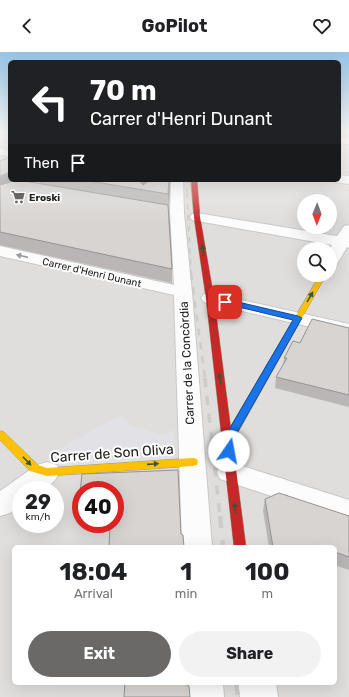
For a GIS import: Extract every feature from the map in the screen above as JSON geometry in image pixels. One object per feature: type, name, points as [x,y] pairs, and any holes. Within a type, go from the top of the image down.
[{"type":"street","name":"Carrer de la Concòrdia","points":[[177,182],[197,545]]},
{"type":"street","name":"Carrer de la Concòrdia","points":[[193,182],[179,214],[210,298],[240,545]]},
{"type":"street","points":[[0,193],[19,186],[38,185]]},
{"type":"street","points":[[179,214],[347,238],[337,253]]},
{"type":"street","name":"Carrer d'Henri Dunant","points":[[0,251],[183,292]]},
{"type":"street","points":[[228,440],[319,282]]},
{"type":"street","points":[[210,298],[349,330]]},
{"type":"street","name":"Carrer de Son Oliva","points":[[0,434],[34,468],[47,472],[193,462]]},
{"type":"street","points":[[34,481],[47,472]]},
{"type":"street","points":[[230,472],[349,511]]},
{"type":"street","points":[[0,505],[12,497]]},
{"type":"street","points":[[204,685],[205,697]]},
{"type":"street","points":[[257,685],[259,697]]},
{"type":"shaded area","points":[[0,162],[8,162],[8,182],[341,182],[341,162],[349,162],[349,697],[0,697]]},
{"type":"shaded area","points":[[121,415],[132,426],[162,435],[174,430],[174,463],[47,472],[52,453]]},
{"type":"shaded area","points":[[64,517],[72,525],[72,533],[78,533],[76,545],[12,545],[12,685],[58,685],[56,697],[0,697],[0,540],[14,533],[64,533]]},
{"type":"building","points":[[0,162],[8,162],[8,173],[0,176]]},
{"type":"building","points":[[11,182],[30,182],[168,205],[172,269],[0,232],[0,185]]},
{"type":"building","points":[[95,182],[140,182],[143,185],[148,182],[169,182],[168,194]]},
{"type":"building","points":[[312,319],[349,328],[349,395],[276,377],[287,358],[284,358],[293,341],[300,343]]},
{"type":"building","points":[[178,470],[181,534],[183,535],[184,545],[109,545],[110,533],[124,533],[124,481],[81,481],[82,474]]},
{"type":"building","points":[[279,493],[349,516],[349,557],[337,553],[337,545],[273,545],[265,499]]},
{"type":"building","points":[[125,685],[187,685],[189,686],[190,697],[124,697]]},
{"type":"railway","points":[[187,182],[187,193]]},
{"type":"railway","points":[[187,193],[191,274]]},
{"type":"railway","points":[[191,273],[205,379]]},
{"type":"railway","points":[[205,378],[220,517]]},
{"type":"railway","points":[[220,516],[223,545]]},
{"type":"railway","points":[[236,685],[238,697]]},
{"type":"traffic: slow","points":[[228,440],[319,282]]},
{"type":"traffic: slow","points":[[0,434],[34,468],[47,472],[193,462]]},
{"type":"traffic: jam","points":[[0,193],[30,182]]},
{"type":"traffic: jam","points":[[194,182],[197,217],[210,298],[240,545]]},
{"type":"place","name":"Eroski","points":[[18,197]]},
{"type":"route","points":[[225,302],[298,318],[228,440],[229,451]]}]
